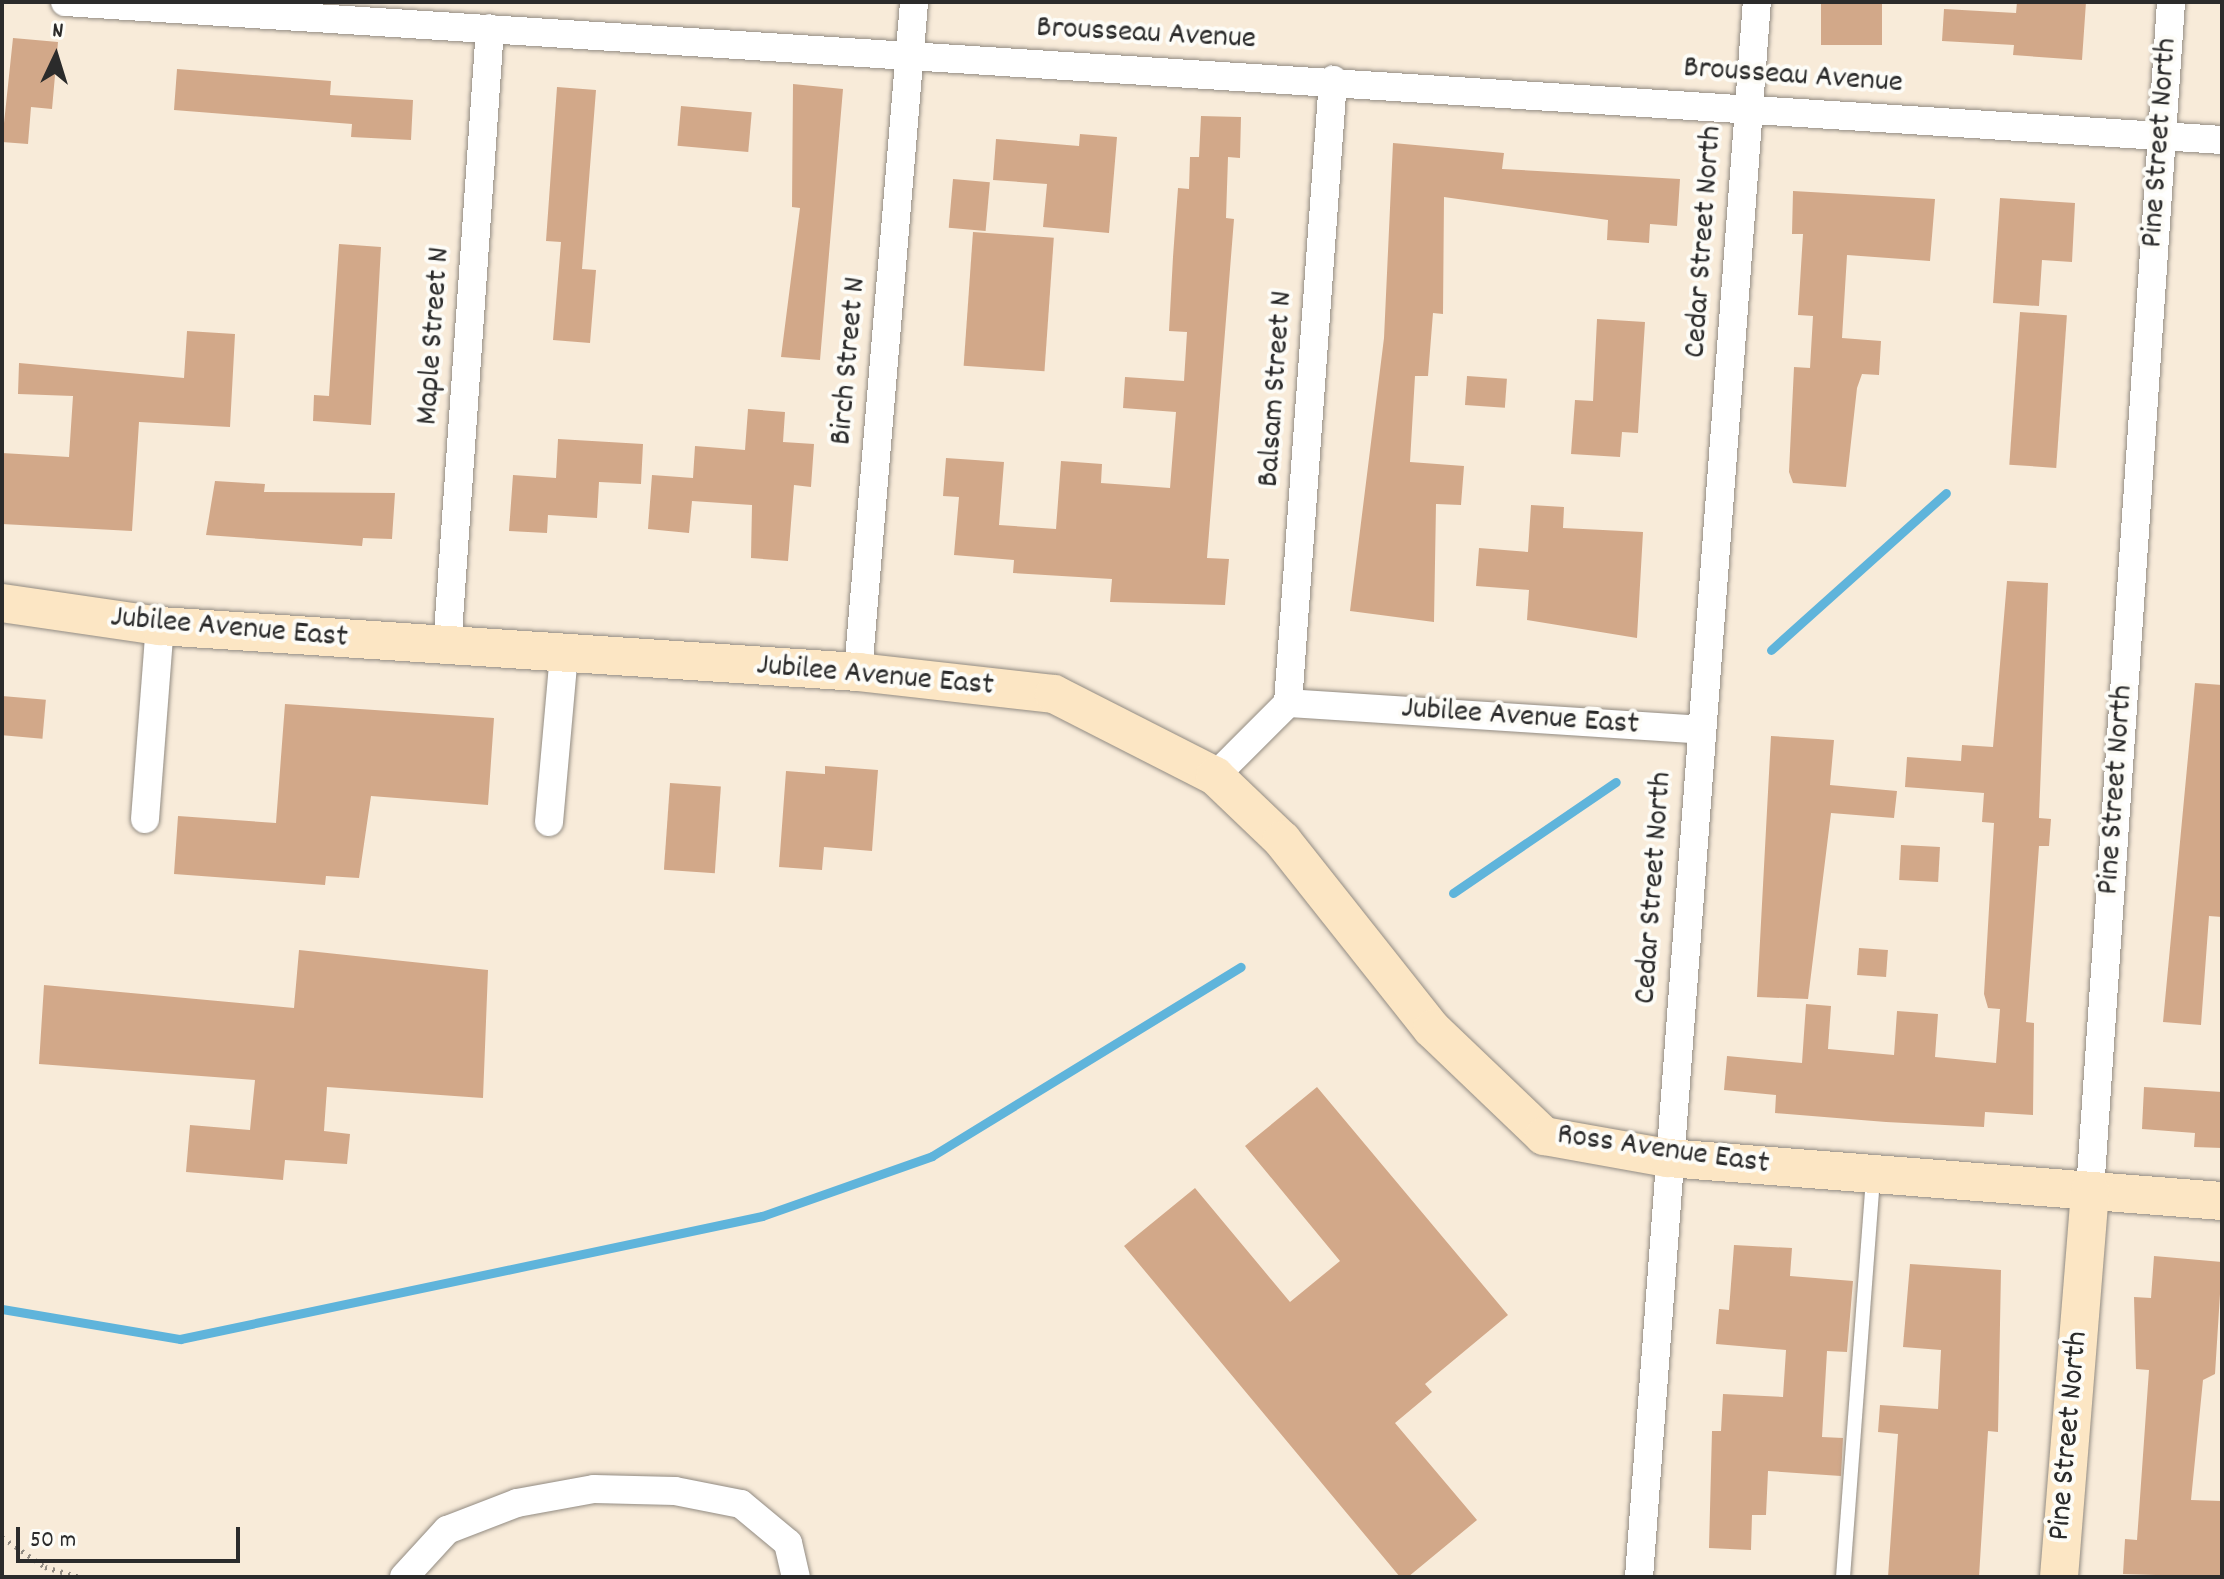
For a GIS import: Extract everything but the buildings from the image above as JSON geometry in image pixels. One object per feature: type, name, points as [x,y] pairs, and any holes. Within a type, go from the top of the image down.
[{"type":"main road","name":"Jubilee Avenue East","points":[[2,603],[160,626],[447,648],[858,672],[1054,694],[1215,776]]},
{"type":"main road","name":"Ross Avenue East","points":[[1215,776],[1282,840],[1432,1029],[1544,1136],[1668,1158],[2222,1201]]},
{"type":"main road","name":"Pine Street North","points":[[2059,1577],[2090,1191]]},
{"type":"street","name":"Brousseau Avenue","points":[[65,2],[1333,80],[2222,140]]},
{"type":"street","name":"Birch Street N","points":[[858,672],[914,2]]},
{"type":"street","name":"Cedar Street North","points":[[1639,1577],[1757,2]]},
{"type":"street","name":"Pine Street North","points":[[2090,1191],[2171,2]]},
{"type":"street","name":"Maple Street N","points":[[447,648],[490,28]]},
{"type":"street","name":"Balsam Street N","points":[[1288,703],[1333,80]]},
{"type":"street","points":[[145,819],[160,626]]},
{"type":"street","points":[[549,822],[564,655]]},
{"type":"street","name":"Jubilee Avenue East","points":[[1288,703],[1701,730]]},
{"type":"street","points":[[1215,776],[1288,703]]},
{"type":"street","points":[[404,1577],[447,1530],[517,1503],[594,1489],[675,1491],[741,1504],[788,1543],[796,1577]]},
{"type":"lane","points":[[1843,1577],[1873,1174]]},
{"type":"path","points":[[2,1537],[45,1567],[81,1577]]},
{"type":"waterway","points":[[1771,650],[1946,493]]},
{"type":"waterway","points":[[1453,893],[1616,782]]},
{"type":"waterway","points":[[2,1309],[180,1339],[762,1216],[932,1156],[1241,967]]}]
